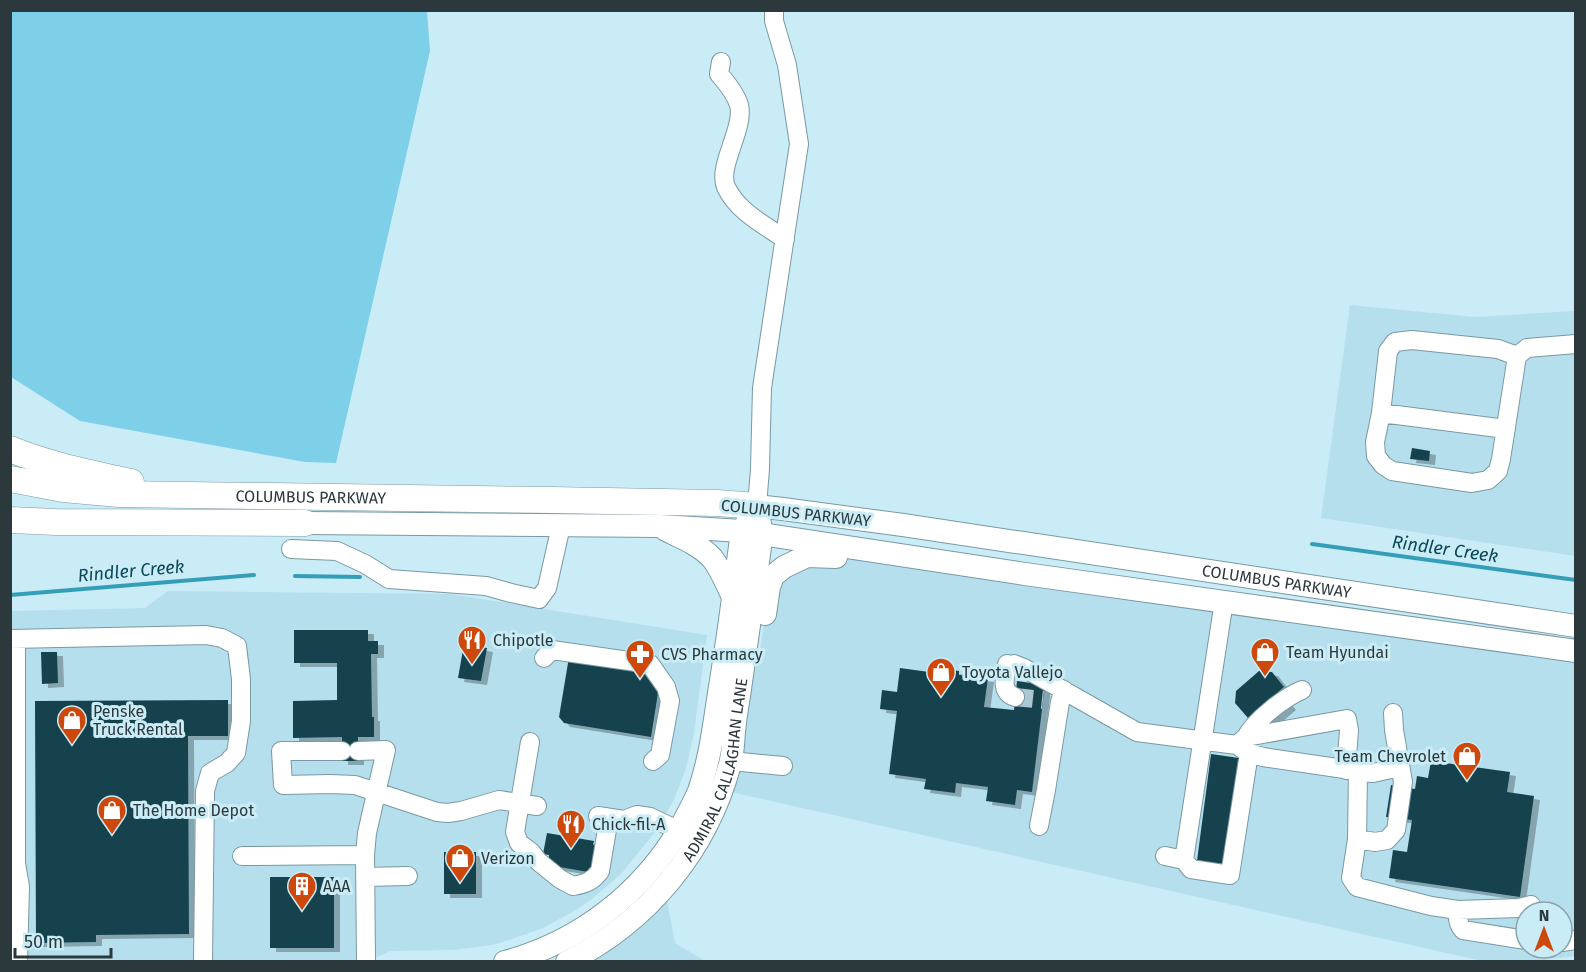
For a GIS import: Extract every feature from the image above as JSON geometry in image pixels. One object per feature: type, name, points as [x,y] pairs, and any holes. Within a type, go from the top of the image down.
[{"type":"highway","points":[[10,449],[32,458],[73,469],[190,495]]},
{"type":"highway","name":"COLUMBUS PARKWAY","points":[[10,479],[91,492],[717,503],[757,506]]},
{"type":"highway","name":"COLUMBUS PARKWAY","points":[[10,520],[305,523]]},
{"type":"highway","points":[[10,538],[126,534],[278,523]]},
{"type":"main road","name":"ADMIRAL CALLAGHAN LANE","points":[[506,962],[551,946],[578,932],[604,914],[648,874],[666,851],[691,808],[705,773],[733,597],[757,506]]},
{"type":"main road","name":"COLUMBUS PARKWAY","points":[[757,506],[903,525],[1575,626]]},
{"type":"main road","name":"COLUMBUS PARKWAY","points":[[305,523],[660,526],[752,532],[1575,651]]},
{"type":"main road","points":[[660,526],[711,557],[733,597]]},
{"type":"main road","name":"ADMIRAL CALLAGHAN LANE","points":[[567,962],[598,944],[634,918],[664,888],[695,846],[719,800],[732,754],[752,532]]},
{"type":"main road","points":[[732,754],[759,652],[769,587],[773,576],[784,567],[807,556],[972,565]]},
{"type":"main road","points":[[1224,602],[1227,595],[1236,591],[1357,606],[1410,601]]},
{"type":"main road","points":[[1463,636],[1575,666]]},
{"type":"lane","points":[[757,506],[762,388],[799,144],[787,65],[774,21],[774,10]]},
{"type":"lane","points":[[722,62],[719,74],[740,107],[725,170],[725,185],[748,214],[785,239]]},
{"type":"lane","points":[[1517,356],[1498,349],[1412,340],[1395,342],[1388,351],[1381,413],[1375,442],[1376,456],[1392,471],[1472,483],[1488,480],[1498,471],[1501,459],[1517,356],[1527,348],[1575,344]]},
{"type":"lane","points":[[1381,413],[1506,429]]},
{"type":"lane","points":[[291,549],[337,551],[365,564],[389,579],[486,586],[539,599],[548,588],[561,526]]},
{"type":"lane","points":[[1184,860],[1224,602]]},
{"type":"lane","points":[[18,962],[20,886],[13,868],[13,640],[206,635],[222,638],[237,646],[241,679],[241,721],[236,753],[227,763],[210,773],[204,791],[203,962]]},
{"type":"lane","points":[[544,658],[552,650],[650,664],[666,687],[670,701],[660,755],[653,761]]},
{"type":"lane","points":[[1015,697],[1009,695],[1004,688],[1010,664],[1024,668],[1056,698],[1106,714],[1137,732],[1244,745],[1347,719],[1350,730],[1357,839],[1351,878],[1357,887],[1431,906],[1458,910],[1514,908]]},
{"type":"lane","points":[[1165,856],[1184,860],[1191,869],[1230,875],[1244,745],[1250,729],[1289,695],[1302,690]]},
{"type":"lane","points":[[1039,826],[1046,790],[1056,698]]},
{"type":"lane","points":[[1357,839],[1375,842],[1387,840],[1396,830],[1403,782],[1393,713]]},
{"type":"lane","points":[[530,742],[528,805],[515,832],[519,843],[560,879],[573,886],[588,882],[600,871],[604,817],[624,820],[637,816],[650,817],[684,833],[685,842],[639,900],[634,918]]},
{"type":"lane","points":[[1244,745],[1263,757],[1352,771],[1373,773],[1400,766]]},
{"type":"lane","points":[[366,962],[365,855],[367,833],[377,792],[386,750],[281,751],[283,785],[355,785],[377,792],[437,812],[448,813],[499,800],[528,805]]},
{"type":"lane","points":[[732,754],[783,766]]},
{"type":"lane","points":[[243,856],[365,855]]},
{"type":"lane","points":[[365,877],[408,876]]},
{"type":"lane","points":[[1458,910],[1459,925],[1463,930],[1514,938]]},
{"type":"shaded area","points":[[10,11],[427,11],[430,51],[336,463],[305,462],[80,421],[11,377]]},
{"type":"shaded area","points":[[1350,305],[1475,317],[1575,311],[1575,556],[1321,518]]},
{"type":"shaded area","points":[[844,557],[1463,636],[1575,663],[1575,956],[1574,900],[1514,900],[1514,960],[1545,960],[1482,961],[722,790],[760,651],[769,587],[774,575]]},
{"type":"shaded area","points":[[168,591],[451,594],[707,635],[694,733],[686,768],[674,800],[655,832],[621,874],[592,899],[543,928],[492,945],[454,950],[390,951],[369,961],[11,962],[11,611],[145,608]]},
{"type":"shaded area","points":[[667,900],[675,943],[705,961],[590,962]]},
{"type":"building","points":[[1412,448],[1430,451],[1429,461],[1410,459]]},
{"type":"building","points":[[294,630],[368,630],[368,641],[378,641],[378,654],[371,654],[374,737],[358,737],[358,761],[342,761],[342,737],[293,738],[293,701],[337,700],[337,663],[294,663]]},
{"type":"building","points":[[464,644],[487,648],[481,681],[458,678]]},
{"type":"building","points":[[41,652],[57,652],[58,683],[42,684]]},
{"type":"building","name":"CVS Pharmacy","points":[[569,657],[641,669],[658,693],[651,737],[564,723],[559,717]]},
{"type":"building","points":[[930,667],[959,671],[959,675],[988,678],[984,707],[1014,710],[1017,681],[1045,685],[1032,792],[1017,790],[1015,805],[986,801],[988,787],[956,783],[955,793],[924,789],[926,779],[889,774],[897,711],[880,709],[882,690],[897,692],[900,668],[929,672]]},
{"type":"building","points":[[1259,671],[1272,672],[1284,687],[1278,692],[1290,706],[1270,723],[1259,709],[1248,718],[1235,703],[1236,691]]},
{"type":"building","name":"The Home Depot","points":[[228,700],[228,736],[188,736],[189,934],[96,935],[96,942],[36,943],[35,701]]},
{"type":"building","points":[[1211,754],[1239,758],[1225,864],[1197,861]]},
{"type":"building","points":[[1431,761],[1510,772],[1507,792],[1534,796],[1520,897],[1389,878],[1393,850],[1407,852],[1412,820],[1386,817],[1391,785],[1415,789],[1417,776],[1428,778]]},
{"type":"building","name":"Chick-fil-A","points":[[547,833],[594,841],[593,845],[600,846],[596,869],[589,868],[588,872],[548,865],[549,855],[543,854]]},
{"type":"building","name":"Verizon","points":[[444,852],[476,852],[476,894],[444,894]]},
{"type":"building","name":"AAA","points":[[270,877],[334,877],[334,948],[270,948]]},
{"type":"waterway","name":"Rindler Creek","points":[[1312,544],[1576,580]]},
{"type":"waterway","name":"Rindler Creek","points":[[10,595],[254,575]]},
{"type":"waterway","name":"Rindler Creek","points":[[295,576],[360,577]]},
{"type":"tunnel","points":[[1015,697],[1043,700]]},
{"type":"place","name":"Chipotle","points":[[472,666]]},
{"type":"place","name":"Team Hyundai","points":[[1265,678]]},
{"type":"place","name":"CVS Pharmacy","points":[[640,680]]},
{"type":"place","name":"Toyota Vallejo","points":[[941,698]]},
{"type":"place","name":"Penske Truck Rental","points":[[72,746]]},
{"type":"place","name":"Team Chevrolet","points":[[1467,782]]},
{"type":"place","name":"The Home Depot","points":[[112,836]]},
{"type":"place","name":"Chick-fil-A","points":[[571,850]]},
{"type":"place","name":"Verizon","points":[[460,884]]},
{"type":"place","name":"AAA","points":[[302,912]]}]
